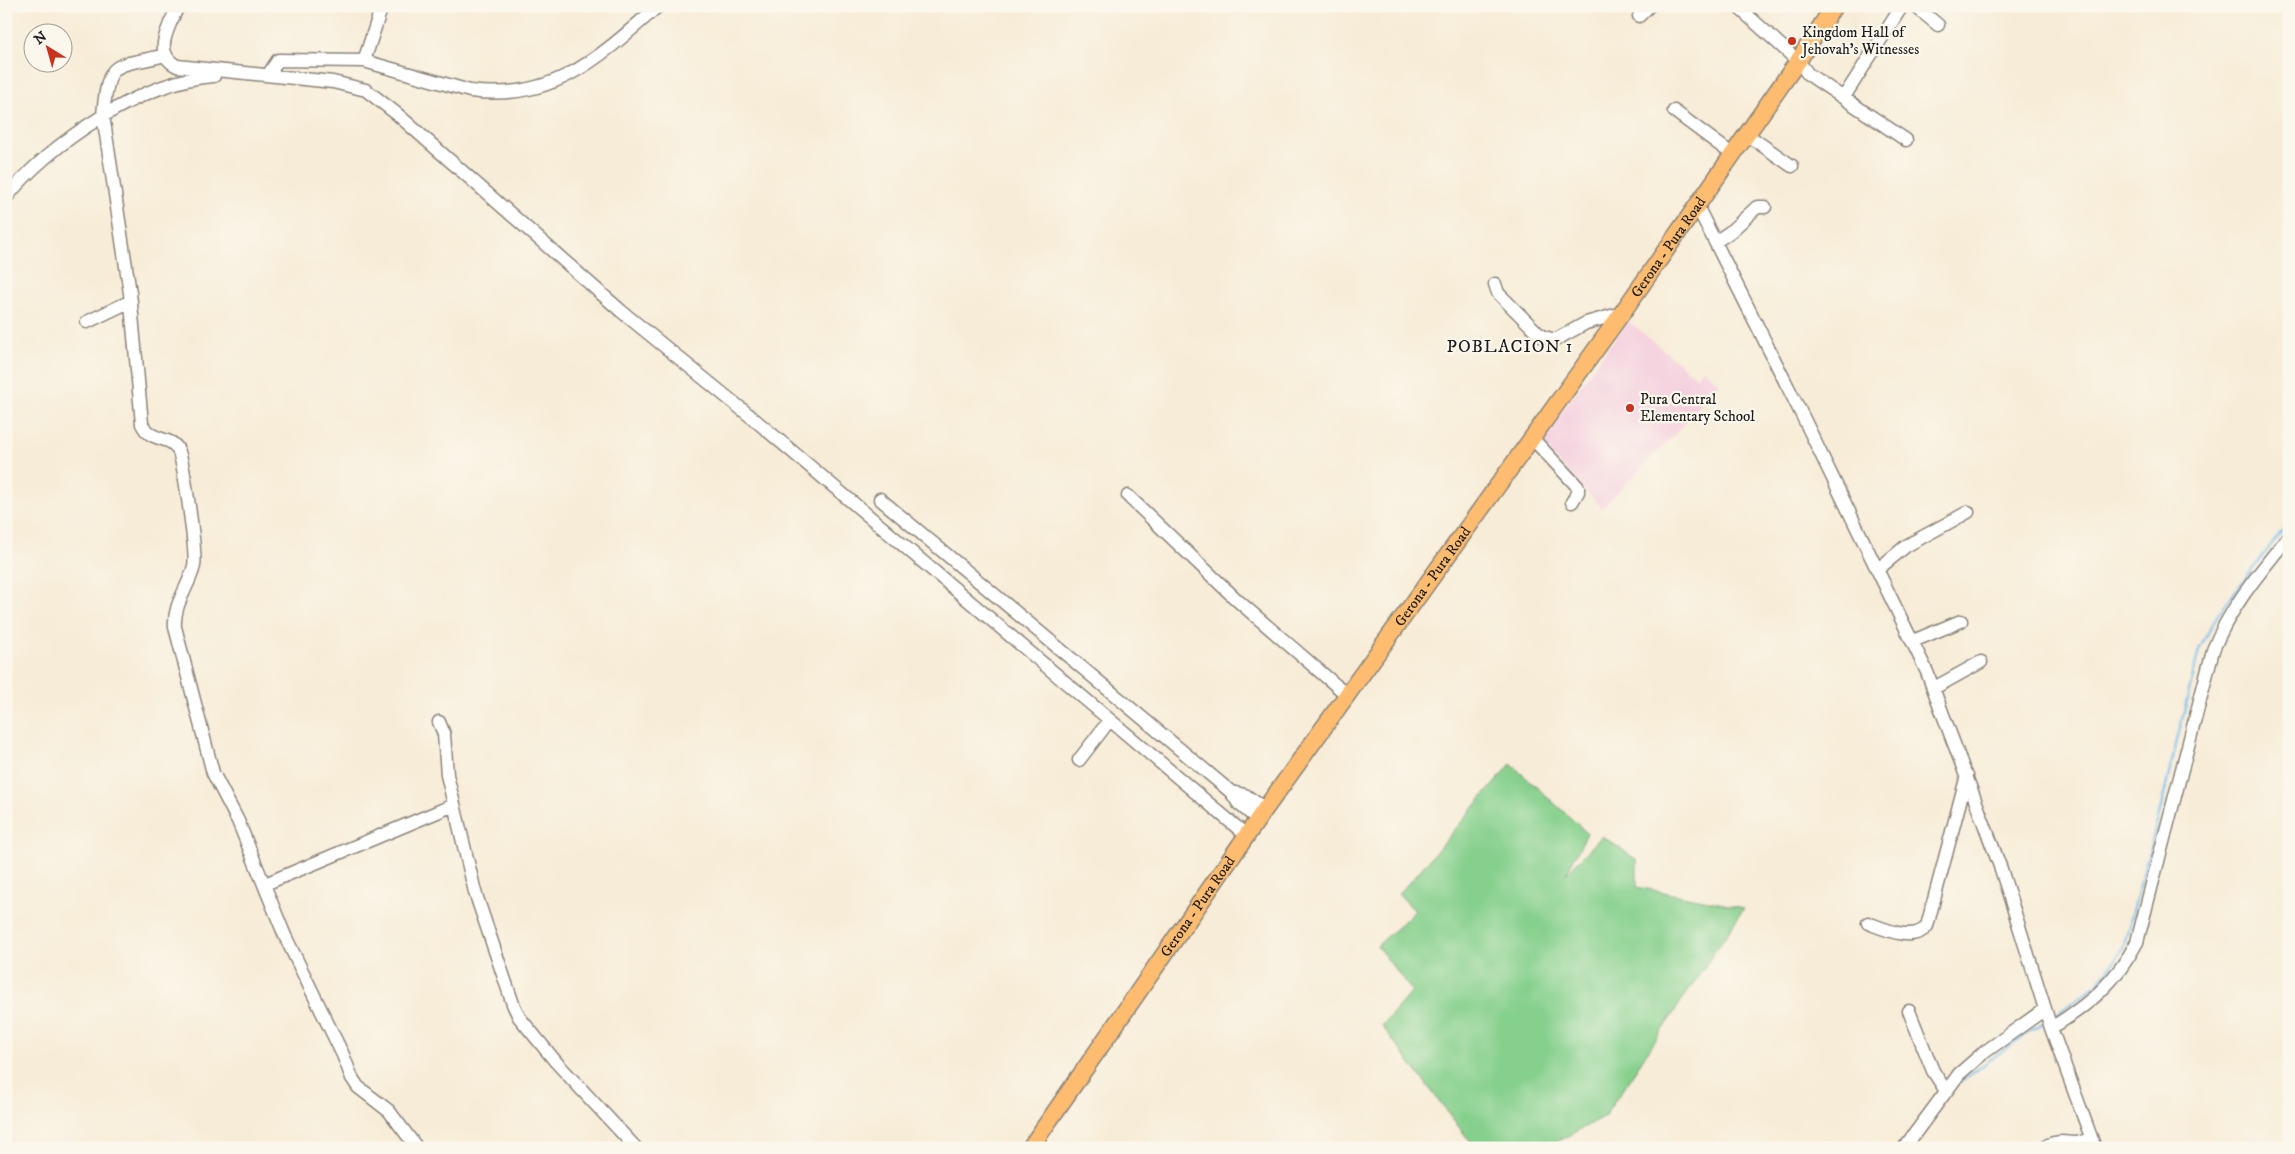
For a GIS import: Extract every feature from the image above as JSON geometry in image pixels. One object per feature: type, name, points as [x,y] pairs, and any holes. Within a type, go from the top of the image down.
[{"type":"main road","name":"Gerona - Pura Road","points":[[1030,1148],[1246,835],[1622,313],[1696,204],[1798,61],[1834,6]]},
{"type":"street","points":[[178,6],[163,43],[165,55],[176,66],[333,82],[366,90],[397,114],[621,311],[755,420],[1246,835]]},
{"type":"street","points":[[364,60],[382,6]]},
{"type":"street","points":[[268,75],[278,60],[364,60],[470,91],[495,92],[540,87],[563,79],[590,62],[658,6]]},
{"type":"street","points":[[1639,16],[1649,6]]},
{"type":"street","points":[[1737,6],[1798,61],[1808,74],[1906,140]]},
{"type":"street","points":[[1844,97],[1902,6]]},
{"type":"street","points":[[1915,6],[1938,25]]},
{"type":"street","points":[[165,55],[121,64],[111,72],[105,93],[103,116],[131,301],[142,424],[149,435],[170,441],[175,446],[181,460],[188,501],[195,564],[174,617],[175,627],[213,773],[238,821],[285,936],[343,1055],[352,1078],[358,1087],[389,1111],[417,1148]]},
{"type":"street","points":[[6,198],[18,183],[40,163],[103,116],[169,84],[202,76],[246,72]]},
{"type":"street","points":[[1674,111],[1732,154]]},
{"type":"street","points":[[1746,134],[1792,166]]},
{"type":"street","points":[[1696,204],[1804,419],[1913,641],[1934,688],[2001,869],[2045,1009],[2093,1143],[2079,1144],[2059,1141],[2048,1145]]},
{"type":"street","points":[[1715,242],[1730,232],[1757,207],[1765,207]]},
{"type":"street","points":[[1495,284],[1498,293],[1541,336],[1548,339],[1555,340],[1578,326],[1622,313]]},
{"type":"street","points":[[87,322],[131,301]]},
{"type":"street","points":[[1532,438],[1578,487],[1578,492],[1572,502]]},
{"type":"street","points":[[1128,496],[1237,600],[1346,694]]},
{"type":"street","points":[[880,499],[1231,792],[1245,795],[1261,814]]},
{"type":"street","points":[[1877,570],[1906,546],[1968,512]]},
{"type":"street","points":[[2052,1028],[2102,992],[2124,964],[2137,942],[2213,650],[2222,628],[2238,602],[2289,536]]},
{"type":"street","points":[[1913,641],[1961,621]]},
{"type":"street","points":[[1934,688],[1981,662]]},
{"type":"street","points":[[1079,760],[1110,721]]},
{"type":"street","points":[[439,722],[444,734],[446,768],[475,892],[519,1017],[556,1062],[636,1148]]},
{"type":"street","points":[[1868,923],[1905,934],[1922,931],[1927,926],[1966,775]]},
{"type":"street","points":[[265,884],[454,805]]},
{"type":"street","points":[[1904,1148],[1959,1074],[1982,1054],[2045,1009]]},
{"type":"street","points":[[1909,1011],[1933,1071],[1946,1091]]},
{"type":"shaded area","name":"Pura Central Elementary School","points":[[1628,321],[1696,377],[1703,369],[1719,383],[1675,434],[1602,508],[1539,442]]},
{"type":"green space","points":[[1511,764],[1587,833],[1566,874],[1602,836],[1637,860],[1637,887],[1744,908],[1604,1117],[1544,1148],[1475,1148],[1382,1026],[1412,991],[1377,946],[1415,911],[1398,893],[1410,882]]},
{"type":"waterway","points":[[2053,1017],[2098,984],[2123,948],[2160,811],[2199,650],[2218,614],[2289,522]]},
{"type":"waterway","points":[[1959,1083],[2044,1022]]},
{"type":"place","name":"Kingdom Hall of Jehovah's Witnesses","points":[[1792,41]]},
{"type":"place","name":"Pura Central Elementary School","points":[[1630,408]]},
{"type":"district","name":"POBLACION 1","points":[[1510,347]]}]
